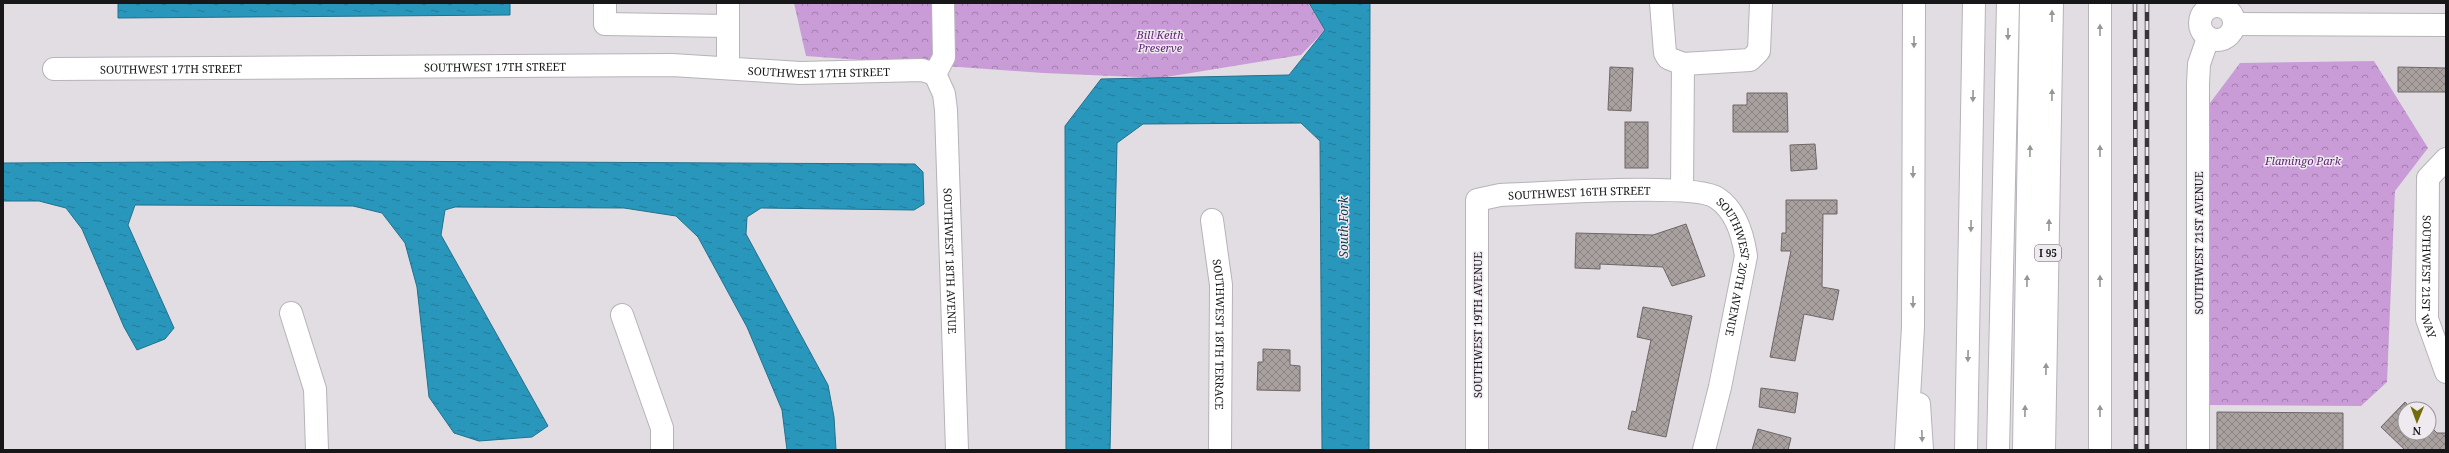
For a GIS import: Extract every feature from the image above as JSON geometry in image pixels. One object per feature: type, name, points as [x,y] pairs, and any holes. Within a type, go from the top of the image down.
[{"type":"main road","points":[[605,3],[605,24],[728,26]]},
{"type":"main road","points":[[728,3],[728,68]]},
{"type":"main road","points":[[935,74],[944,57],[943,3]]},
{"type":"main road","points":[[1661,3],[1665,53],[1668,58],[1683,64],[1750,60],[1759,51],[1761,3]]},
{"type":"main road","points":[[1906,450],[1913,327],[1914,3]]},
{"type":"main road","points":[[1966,450],[1974,3]]},
{"type":"main road","points":[[1998,450],[2008,3]]},
{"type":"main road","points":[[2024,450],[2042,57],[2031,3]]},
{"type":"main road","name":"I 95","points":[[2044,450],[2042,57],[2052,3]]},
{"type":"main road","points":[[2100,3],[2100,450]]},
{"type":"main road","points":[[2224,5],[2231,13],[2234,24],[2230,35],[2220,40],[2208,38],[2201,30],[2200,19],[2206,9],[2224,5]]},
{"type":"main road","points":[[2234,24],[2446,25]]},
{"type":"main road","name":"SOUTHWEST 21ST AVENUE","points":[[2198,450],[2198,84],[2199,64],[2208,38]]},
{"type":"main road","points":[[1682,189],[1683,64]]},
{"type":"main road","name":"SOUTHWEST 17TH STREET","points":[[54,69],[672,65],[800,73],[922,70],[935,74]]},
{"type":"main road","name":"SOUTHWEST 18TH AVENUE","points":[[935,74],[944,94],[946,110],[957,450]]},
{"type":"main road","name":"SOUTHWEST 21ST WAY","points":[[2446,159],[2428,178],[2427,319],[2446,372]]},
{"type":"main road","name":"SOUTHWEST 16TH STREET","points":[[1477,200],[1500,195],[1682,189]]},
{"type":"main road","name":"SOUTHWEST 20TH AVENUE","points":[[1682,189],[1716,197],[1733,216],[1744,239],[1746,256],[1720,387],[1704,450]]},
{"type":"main road","name":"SOUTHWEST 19TH AVENUE","points":[[1477,200],[1477,450]]},
{"type":"main road","name":"SOUTHWEST 18TH TERRACE","points":[[1212,220],[1221,285],[1220,450]]},
{"type":"main road","points":[[291,313],[315,389],[317,450]]},
{"type":"main road","points":[[622,314],[662,428],[662,450]]},
{"type":"main road","points":[[1913,327],[1922,450]]},
{"type":"green space","name":"Bill Keith Preserve","points":[[794,3],[1308,3],[1325,30],[1301,55],[1160,78],[1043,73],[806,56]]},
{"type":"green space","name":"Flamingo Park","points":[[2374,61],[2428,148],[2395,191],[2387,382],[2361,406],[2206,405],[2207,107],[2240,63]]},
{"type":"water","points":[[118,3],[510,3],[510,15],[118,18]]},
{"type":"water","name":"South Fork","points":[[1309,3],[1370,3],[1369,450],[1322,450],[1320,141],[1301,123],[1143,124],[1117,143],[1110,450],[1066,450],[1065,126],[1101,79],[1289,75],[1325,30]]},
{"type":"water","points":[[352,161],[915,164],[923,172],[924,204],[914,210],[761,208],[747,217],[746,234],[828,385],[834,417],[836,450],[787,450],[782,410],[747,327],[698,237],[676,216],[624,208],[455,207],[445,210],[441,235],[548,426],[532,437],[479,441],[454,433],[429,397],[417,287],[405,243],[382,213],[353,206],[135,205],[128,225],[174,328],[165,339],[137,350],[124,327],[82,229],[66,208],[39,201],[3,201],[3,163]]},
{"type":"building","points":[[1610,67],[1633,68],[1631,111],[1608,110]]},
{"type":"building","points":[[2398,67],[2446,68],[2446,92],[2398,92]]},
{"type":"building","points":[[1747,93],[1787,93],[1788,132],[1733,132],[1733,105],[1747,105]]},
{"type":"building","points":[[1625,122],[1648,122],[1648,168],[1625,168]]},
{"type":"building","points":[[1815,144],[1817,169],[1791,171],[1790,145]]},
{"type":"building","points":[[1786,200],[1837,200],[1837,214],[1823,214],[1822,287],[1839,290],[1833,320],[1804,314],[1795,361],[1770,357],[1791,251],[1781,251],[1782,233],[1786,233]]},
{"type":"building","points":[[1686,224],[1705,276],[1672,286],[1663,267],[1600,264],[1600,269],[1575,268],[1576,233],[1653,235]]},
{"type":"building","points":[[1643,307],[1692,316],[1666,437],[1628,429],[1632,411],[1636,412],[1651,340],[1637,337]]},
{"type":"building","points":[[1263,349],[1290,350],[1290,365],[1300,366],[1300,391],[1257,390],[1258,362],[1263,362]]},
{"type":"building","points":[[1761,388],[1798,393],[1795,413],[1759,407]]},
{"type":"building","points":[[2397,410],[2397,441],[2437,441],[2437,433],[2446,433],[2446,450],[2405,450],[2381,427]]},
{"type":"building","points":[[2217,412],[2343,413],[2343,450],[2217,450]]},
{"type":"building","points":[[1758,429],[1791,438],[1788,450],[1752,450]]},
{"type":"railway","points":[[2135,3],[2136,450]]},
{"type":"railway","points":[[2147,3],[2147,450]]}]
